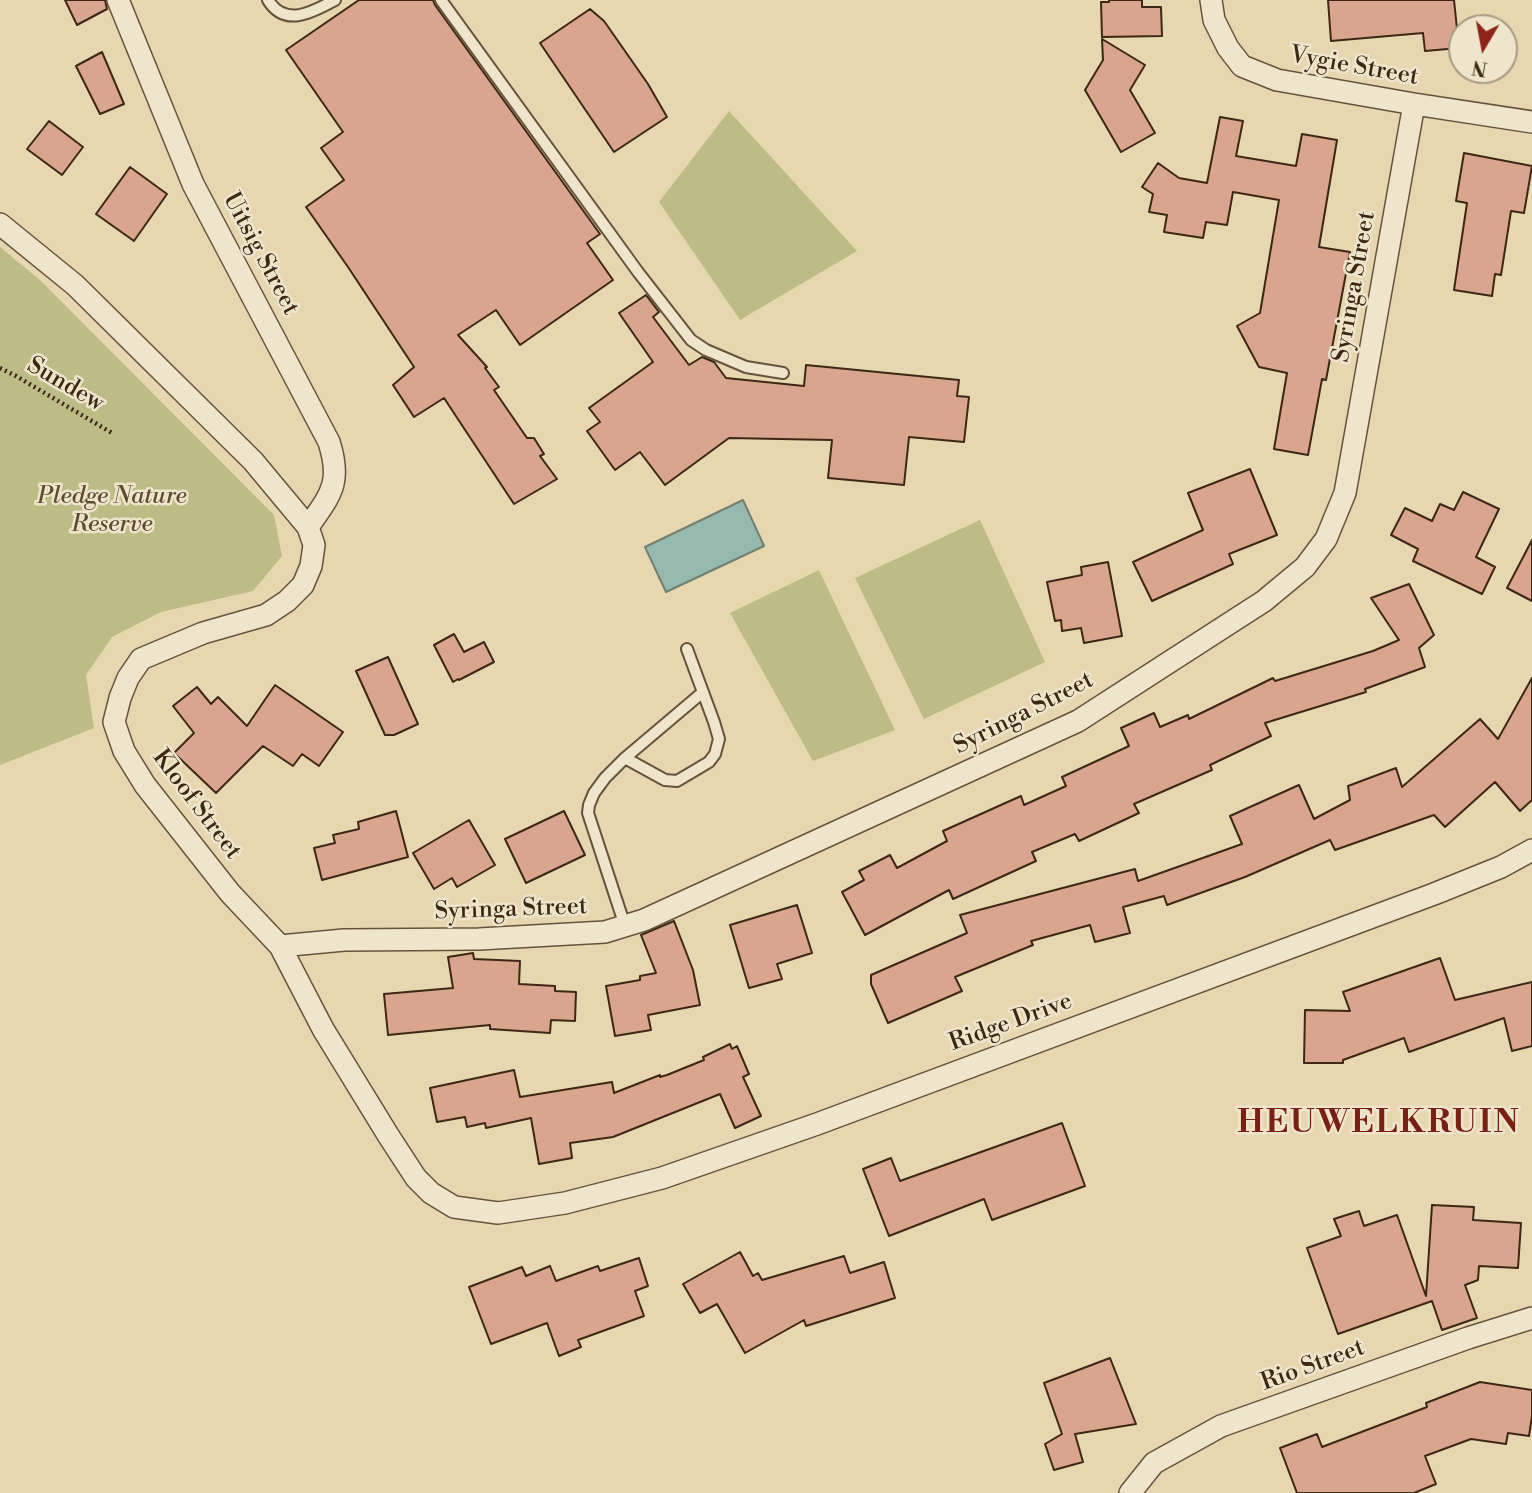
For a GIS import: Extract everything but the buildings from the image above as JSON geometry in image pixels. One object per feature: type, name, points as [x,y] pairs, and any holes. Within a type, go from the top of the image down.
[{"type":"street","name":"Uitsig Street","points":[[118,0],[193,184],[329,442],[336,471],[334,485],[309,527]]},
{"type":"street","name":"Vygie Street","points":[[1211,0],[1214,20],[1227,48],[1242,66],[1277,80],[1532,122]]},
{"type":"street","name":"Syringa Street","points":[[280,946],[344,940],[479,939],[605,932],[645,920],[1078,722],[1264,601],[1304,567],[1326,539],[1345,493],[1415,104]]},
{"type":"street","points":[[0,223],[75,285],[253,461],[309,527]]},
{"type":"street","name":"Kloof Street","points":[[309,527],[314,545],[311,566],[303,585],[287,601],[266,615],[203,633],[141,659],[128,678],[114,722],[124,751],[145,785],[230,893],[280,946],[323,1028],[416,1178],[431,1194],[454,1207],[498,1213]]},
{"type":"street","name":"Ridge Drive","points":[[498,1213],[565,1203],[662,1178],[804,1129],[1434,894],[1500,867],[1532,849]]},
{"type":"street","name":"Rio Street","points":[[1130,1493],[1154,1463],[1222,1426],[1468,1338],[1532,1318]]},
{"type":"lane","points":[[268,0],[278,12],[288,16],[308,13],[335,0]]},
{"type":"lane","points":[[442,0],[638,272],[691,340],[706,350],[746,367],[783,373]]},
{"type":"lane","points":[[625,758],[665,780],[672,781],[682,779],[709,762],[718,748],[719,739],[687,649]]},
{"type":"lane","points":[[625,926],[588,813],[589,805],[605,778],[625,758],[703,692]]},
{"type":"path","name":"Sundew","points":[[0,369],[112,433]]},
{"type":"green space","points":[[729,111],[857,251],[740,320],[659,202]]},
{"type":"green space","name":"Pledge Nature Reserve","points":[[0,247],[40,280],[274,515],[282,556],[253,591],[161,612],[112,637],[86,675],[94,728],[0,765]]},
{"type":"green space","points":[[980,520],[1045,662],[924,719],[855,578]]},
{"type":"green space","points":[[819,570],[895,730],[813,761],[730,613]]},
{"type":"water","points":[[743,500],[764,546],[666,592],[645,547]]},
{"type":"district","name":"HEUWELKRUIN","points":[[1379,1124]]}]
